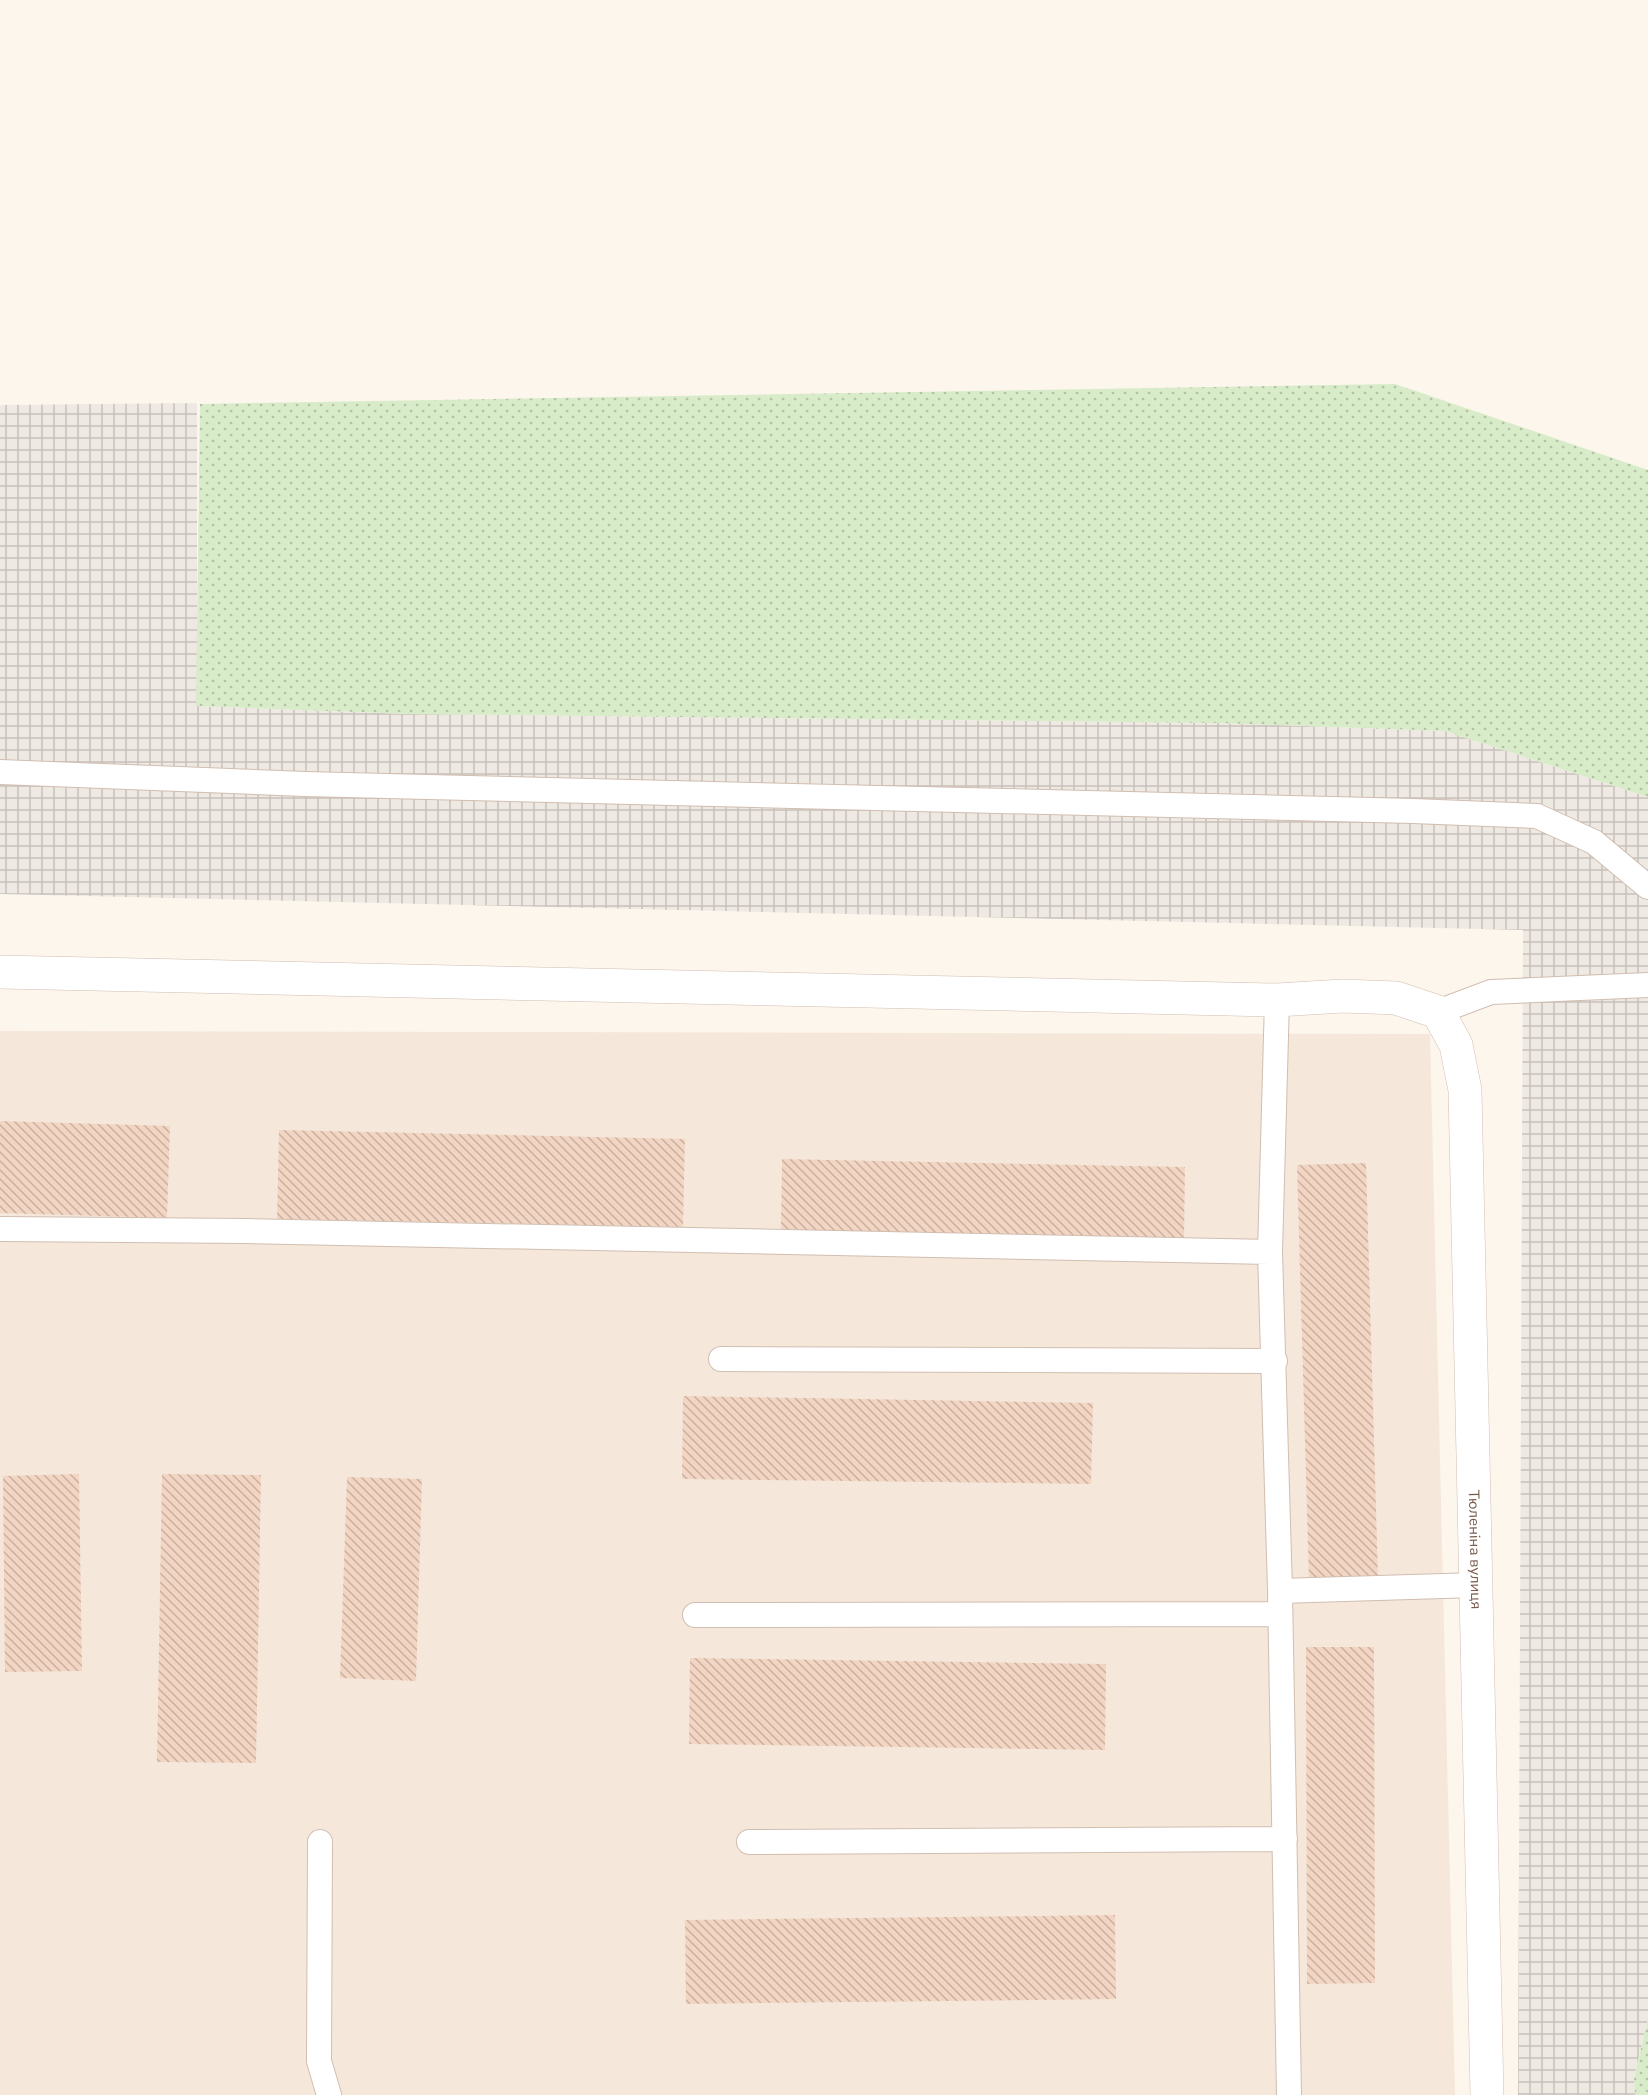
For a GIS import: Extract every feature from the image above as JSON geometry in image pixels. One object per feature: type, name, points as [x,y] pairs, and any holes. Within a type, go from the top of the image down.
[{"type":"street","points":[[0,972],[1277,1000],[1342,996],[1396,998],[1438,1012]]},
{"type":"street","name":"Тюленіна вулиця","points":[[1438,1012],[1456,1045],[1465,1090],[1487,2095]]},
{"type":"lane","points":[[0,772],[305,784],[1537,816],[1594,842],[1648,887]]},
{"type":"lane","points":[[1438,1012],[1491,992],[1648,985]]},
{"type":"lane","points":[[1277,1000],[1270,1252],[1275,1361],[1289,2095]]},
{"type":"lane","points":[[0,1229],[259,1231],[1270,1252]]},
{"type":"lane","points":[[721,1359],[1275,1361]]},
{"type":"lane","points":[[695,1615],[1280,1602],[1476,1586]]},
{"type":"lane","points":[[749,1842],[1285,1839]]},
{"type":"lane","points":[[320,1842],[319,2061],[329,2095]]},
{"type":"shaded area","points":[[197,403],[197,706],[409,714],[1219,723],[1445,731],[1648,797],[1648,2019],[1634,2077],[1635,2095],[1518,2095],[1523,930],[0,894],[0,405]]},
{"type":"shaded area","points":[[0,1031],[1430,1034],[1455,2095],[0,2095]]},
{"type":"green space","points":[[1395,384],[1648,470],[1648,797],[1445,731],[1219,723],[409,714],[196,706],[200,404]]},
{"type":"green space","points":[[1648,2019],[1648,2095],[1635,2095],[1634,2078]]},
{"type":"building","points":[[0,1121],[170,1126],[167,1218],[0,1213]]},
{"type":"building","points":[[279,1130],[685,1139],[683,1227],[277,1219]]},
{"type":"building","points":[[782,1159],[1185,1167],[1184,1238],[781,1230]]},
{"type":"building","points":[[1366,1163],[1378,1578],[1309,1580],[1297,1165]]},
{"type":"building","points":[[683,1396],[1093,1403],[1091,1484],[682,1479]]},
{"type":"building","points":[[79,1474],[82,1671],[5,1672],[3,1476]]},
{"type":"building","points":[[162,1474],[261,1475],[256,1763],[157,1762]]},
{"type":"building","points":[[347,1477],[422,1479],[416,1681],[340,1678]]},
{"type":"building","points":[[1306,1647],[1374,1647],[1375,1983],[1307,1984]]},
{"type":"building","points":[[690,1658],[1106,1664],[1105,1750],[689,1744]]},
{"type":"building","points":[[1115,1915],[1116,1999],[686,2004],[685,1920]]}]
